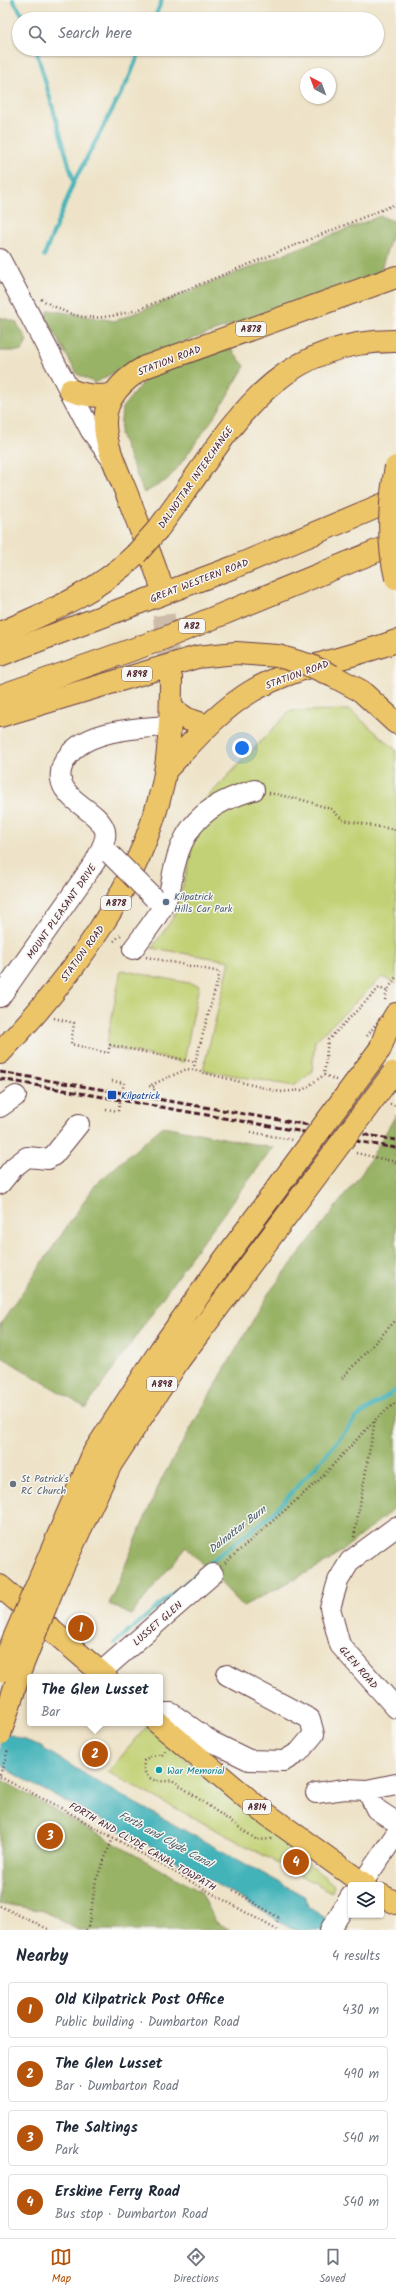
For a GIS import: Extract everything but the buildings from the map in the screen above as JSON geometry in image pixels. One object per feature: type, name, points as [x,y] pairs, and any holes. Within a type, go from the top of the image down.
[{"type":"main road","name":"STATION ROAD","points":[[160,582],[130,501],[112,460],[106,440],[106,420],[109,404],[114,394],[132,374],[145,367],[396,277]]},
{"type":"main road","name":"DALNOTTAR INTERCHANGE","points":[[0,633],[94,589],[122,567],[136,554],[158,529],[226,432],[256,397],[273,382],[312,358],[346,346],[379,341],[396,342]]},
{"type":"main road","points":[[70,390],[89,396],[101,397],[114,394]]},
{"type":"main road","points":[[396,467],[390,526],[392,557],[396,578]]},
{"type":"main road","name":"GREAT WESTERN ROAD","points":[[0,655],[234,567],[396,499]]},
{"type":"main road","name":"A82","points":[[0,696],[157,640],[396,543]]},
{"type":"main road","name":"STATION ROAD","points":[[165,771],[224,711],[252,691],[271,682],[396,641]]},
{"type":"main road","name":"A898","points":[[0,716],[198,657],[236,653],[278,656],[309,665],[361,691],[396,723]]},
{"type":"main road","name":"STATION ROAD","points":[[0,1054],[77,963],[115,904],[136,862],[157,805],[165,771],[170,717],[171,678]]},
{"type":"main road","points":[[170,717],[188,719],[208,726]]},
{"type":"main road","name":"A898","points":[[380,1049],[388,1027],[396,1014]]},
{"type":"main road","name":"A898","points":[[0,1671],[94,1452],[161,1349],[217,1270],[380,1049],[396,1034]]},
{"type":"main road","name":"A898","points":[[0,1734],[20,1671],[55,1583],[111,1464],[178,1360],[395,1071]]},
{"type":"main road","points":[[0,1586],[103,1674]]},
{"type":"main road","name":"A814","points":[[162,1726],[349,1882]]},
{"type":"main road","points":[[384,1896],[396,1903]]},
{"type":"street","points":[[0,259],[91,431],[112,460]]},
{"type":"street","name":"MOUNT PLEASANT DRIVE","points":[[0,997],[95,862],[106,851],[104,828],[86,807],[67,793],[61,782],[60,770],[65,759],[74,748],[91,738],[126,730],[170,717]]},
{"type":"street","points":[[133,949],[158,903],[170,892],[175,865],[187,831],[210,809],[237,795],[254,790]]},
{"type":"street","points":[[106,851],[158,903]]},
{"type":"street","points":[[0,1107],[16,1096]]},
{"type":"street","points":[[0,1184],[14,1167],[27,1157],[48,1159],[54,1155],[79,1124]]},
{"type":"street","name":"GLEN ROAD","points":[[396,1527],[350,1561],[338,1581],[330,1608],[340,1645],[396,1708]]},
{"type":"street","name":"LUSSET GLEN","points":[[105,1674],[213,1574]]},
{"type":"street","points":[[163,1714],[172,1713],[212,1742],[249,1760],[284,1761],[299,1752],[314,1734],[310,1719],[227,1675]]},
{"type":"street","points":[[316,1793],[345,1789],[367,1790],[396,1784]]},
{"type":"street","points":[[367,1790],[376,1809],[396,1822]]},
{"type":"street","points":[[363,1882],[396,1834]]},
{"type":"street","points":[[330,1930],[348,1904]]},
{"type":"path","points":[[16,290],[37,297],[62,312],[107,318],[137,310],[396,204]]},
{"type":"path","points":[[254,790],[303,800],[331,809],[342,820],[396,830]]},
{"type":"path","points":[[133,949],[141,956],[220,972],[193,1070]]},
{"type":"path","points":[[154,1090],[155,1087],[149,1086],[187,1069],[280,1092],[303,1090],[324,1075],[328,1040],[379,988],[387,991],[396,978]]},
{"type":"path","points":[[49,1016],[59,1021],[74,1023],[70,1044],[108,1053],[110,1045],[195,1062]]},
{"type":"path","points":[[324,1075],[338,1081]]},
{"type":"path","points":[[106,1109],[118,1111],[124,1084],[112,1081]]},
{"type":"path","points":[[391,1097],[388,1103],[396,1106]]},
{"type":"path","points":[[350,1153],[355,1147]]},
{"type":"path","points":[[392,1160],[396,1162]]},
{"type":"path","points":[[342,1378],[396,1320]]},
{"type":"path","points":[[213,1574],[318,1481],[375,1420],[396,1402]]},
{"type":"path","points":[[350,1561],[375,1420]]},
{"type":"path","points":[[176,1738],[162,1755],[150,1756],[144,1761],[143,1768],[147,1777],[157,1782],[172,1780],[183,1786],[257,1840],[274,1838],[288,1830]]},
{"type":"path","name":"FORTH AND CLYDE CANAL TOWPATH","points":[[0,1777],[113,1838],[277,1930]]},
{"type":"path","points":[[87,1929],[96,1880],[113,1838]]},
{"type":"path","points":[[233,1890],[280,1919],[277,1922]]},
{"type":"path","points":[[0,1906],[50,1930]]},
{"type":"green space","points":[[380,216],[396,222],[380,272],[139,358],[95,383],[77,374],[46,318],[49,310],[115,321]]},
{"type":"green space","points":[[0,317],[16,322],[27,340],[22,351],[0,351]]},
{"type":"green space","points":[[230,348],[245,366],[217,413],[179,466],[167,480],[144,493],[120,434],[122,408],[147,377]]},
{"type":"green space","points":[[350,710],[396,750],[396,984],[382,977],[315,1041],[312,1072],[294,1086],[203,1070],[230,961],[152,948],[173,918],[189,864],[199,806],[290,711]]},
{"type":"green space","points":[[121,970],[199,985],[184,1062],[106,1047]]},
{"type":"green space","points":[[396,1115],[396,1507],[329,1561],[243,1606],[186,1547],[131,1615],[109,1604],[161,1480],[268,1294],[362,1173]]},
{"type":"green space","points":[[163,1126],[273,1148],[190,1258],[86,1408],[0,1356],[0,1325],[96,1184]]},
{"type":"green space","points":[[147,1726],[334,1885],[332,1892],[108,1772]]},
{"type":"green space","points":[[0,1779],[201,1892],[215,1921],[230,1930],[78,1930],[44,1911],[0,1903]]},
{"type":"water","name":"Forth and Clyde Canal","points":[[0,1731],[36,1744],[111,1790],[306,1897],[308,1907],[345,1930],[295,1930],[152,1847],[29,1782],[0,1765]]},
{"type":"waterway","points":[[13,0],[21,12]]},
{"type":"waterway","points":[[157,12],[162,0]]},
{"type":"waterway","points":[[38,56],[74,182]]},
{"type":"waterway","points":[[44,256],[74,182],[129,78],[138,56]]},
{"type":"waterway","name":"Dalnottar Burn","points":[[115,1643],[215,1558],[270,1516],[326,1455],[357,1417],[396,1390]]},
{"type":"tunnel","points":[[160,582],[171,678]]},
{"type":"railway","points":[[0,1072],[396,1140]]},
{"type":"railway","points":[[0,1079],[396,1148]]},
{"type":"place","name":"Kilpatrick Hills Car Park","points":[[166,902]]},
{"type":"place","name":"Kilpatrick","points":[[112,1095]]},
{"type":"place","name":"St Patrick's RC Church","points":[[13,1484]]},
{"type":"place","name":"Old Kilpatrick Post Office","points":[[81,1628]]},
{"type":"place","name":"The Glen Lusset","points":[[95,1754]]},
{"type":"place","name":"War Memorial","points":[[159,1770]]},
{"type":"place","name":"The Saltings","points":[[50,1836]]},
{"type":"place","name":"Erskine Ferry Road","points":[[296,1862]]}]
